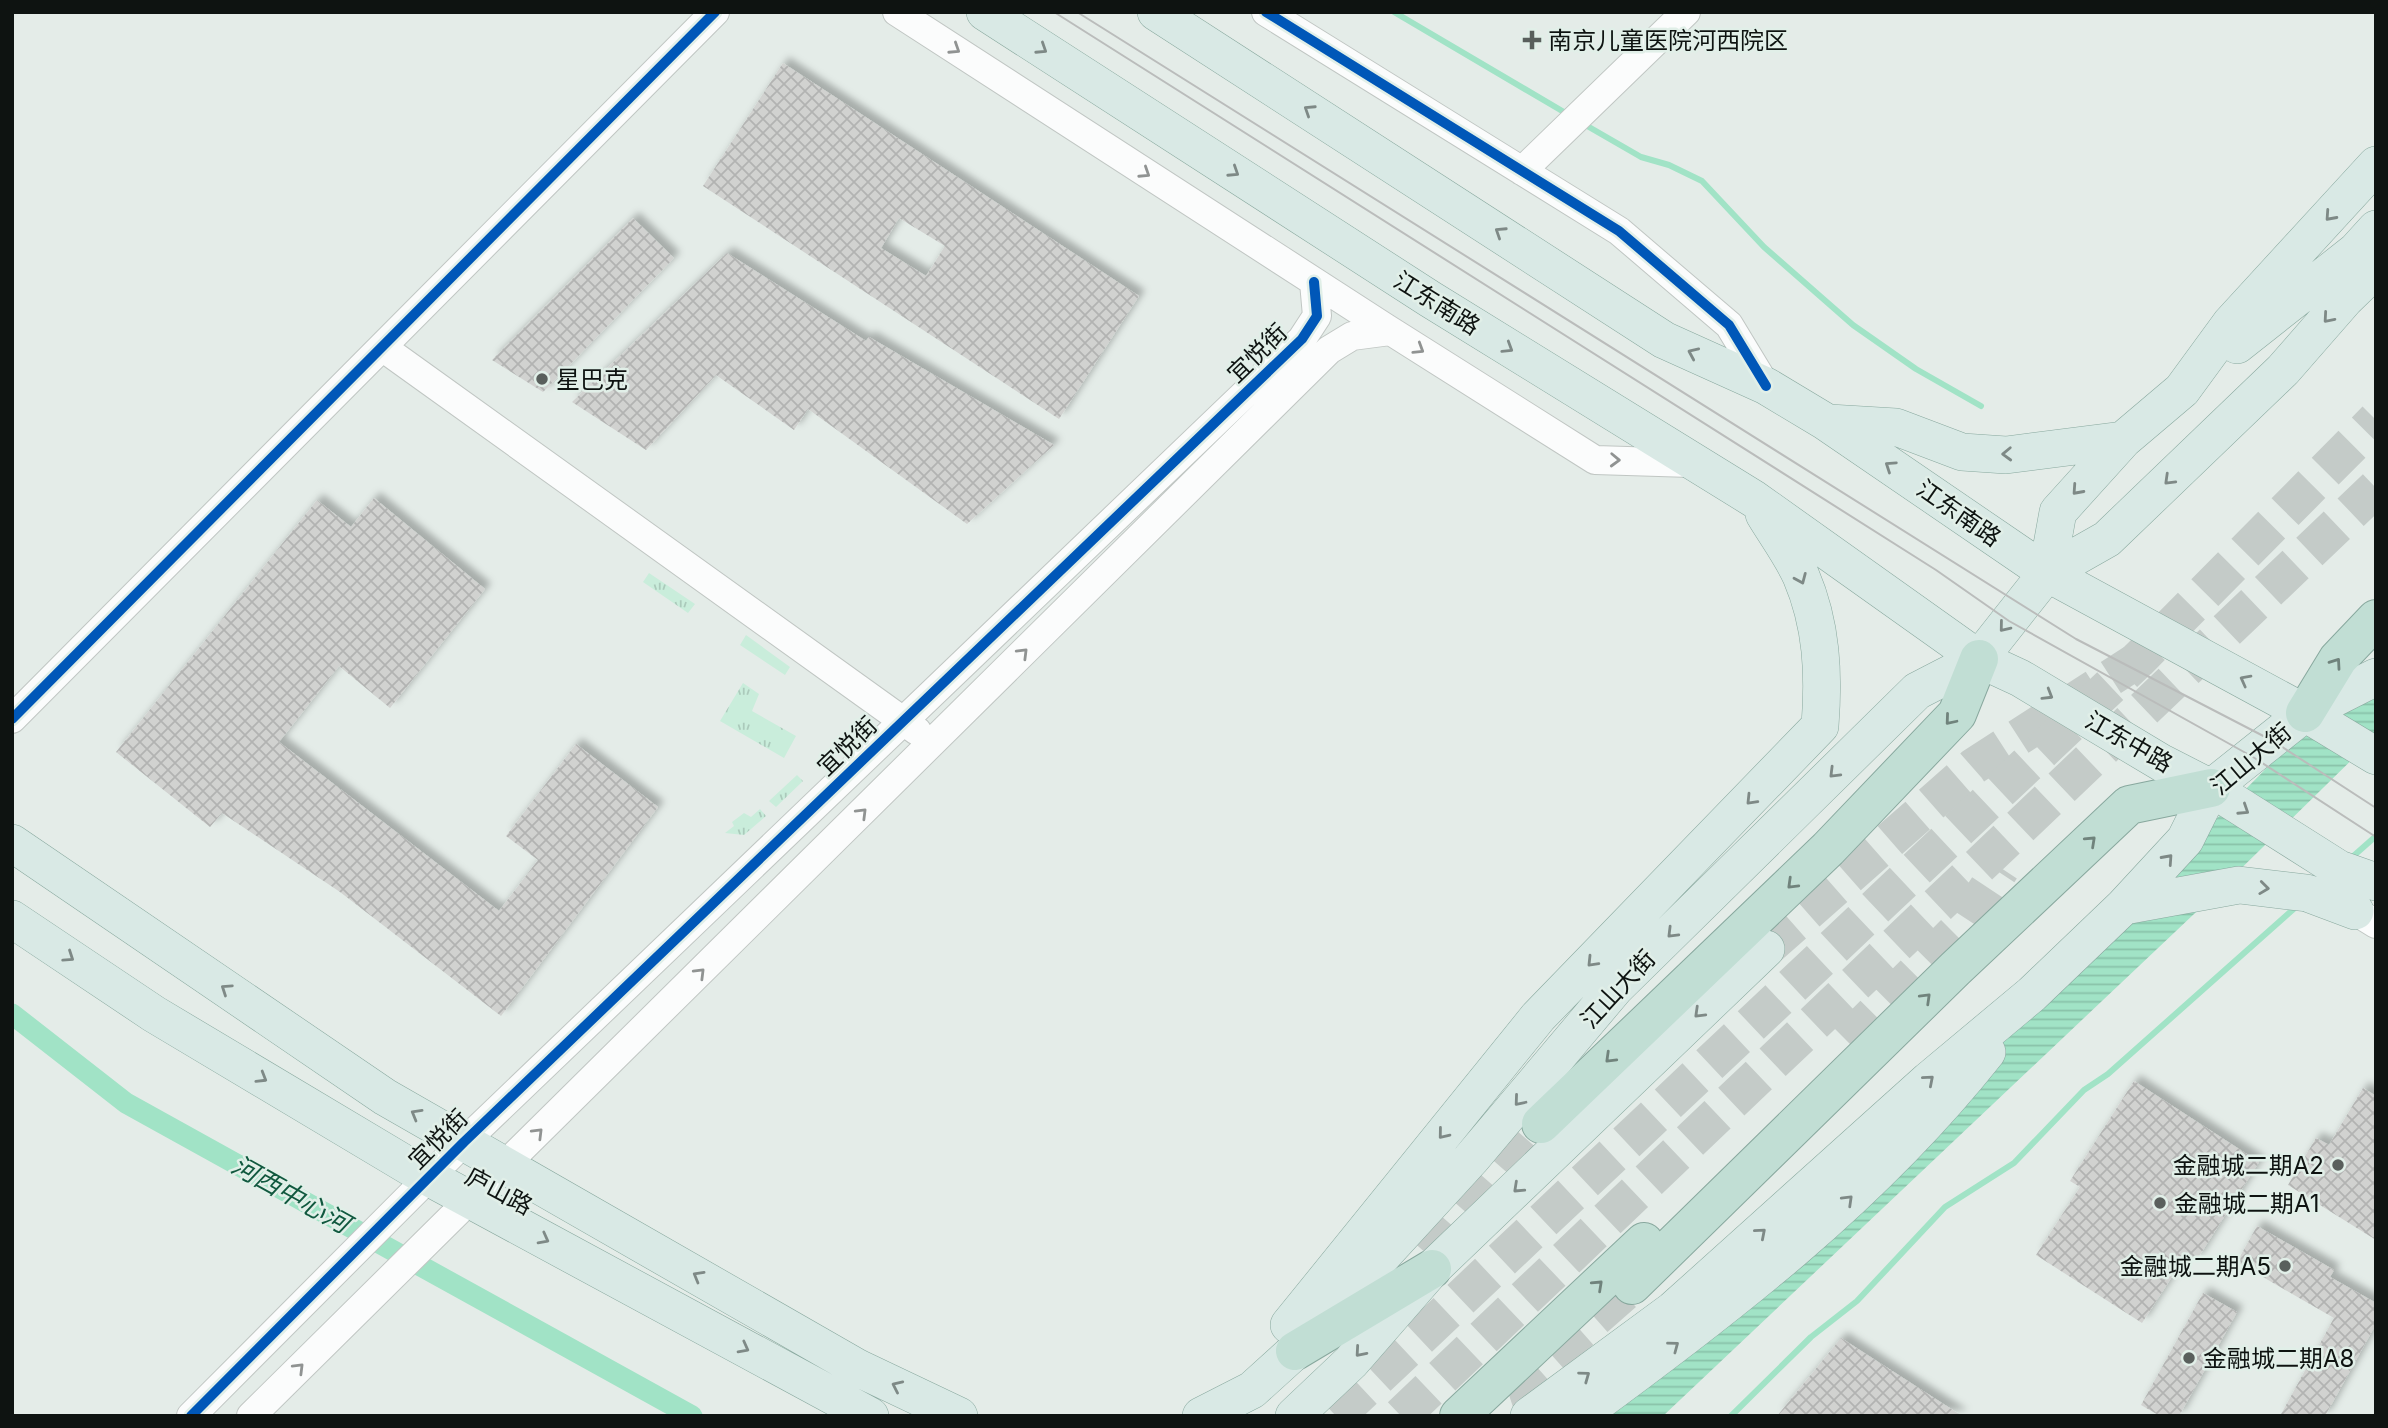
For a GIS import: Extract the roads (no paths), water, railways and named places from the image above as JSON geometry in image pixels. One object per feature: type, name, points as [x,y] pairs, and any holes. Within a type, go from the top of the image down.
[{"type":"highway","points":[[2305,713],[2338,659],[2376,619]]},
{"type":"highway","points":[[1541,1124],[1828,849],[1956,714],[1979,659]]},
{"type":"highway","points":[[1632,1285],[1945,979],[2129,805],[2211,788]]},
{"type":"highway","points":[[1459,1416],[1693,1196],[1847,1041]]},
{"type":"highway","points":[[1295,1351],[1432,1269]]},
{"type":"main road","name":"江东南路","points":[[985,12],[1430,299],[1691,463],[1754,499],[1886,595]]},
{"type":"main road","name":"江东南路","points":[[1156,12],[1664,340],[1766,386],[1826,422],[2047,573],[2305,713]]},
{"type":"main road","points":[[2182,390],[2231,323],[2376,165]]},
{"type":"main road","points":[[2047,573],[2058,512],[2123,440],[2356,251],[2376,229]]},
{"type":"main road","points":[[2047,573],[2107,539],[2283,370],[2345,299],[2376,269]]},
{"type":"main road","points":[[1826,422],[1896,427],[1962,452],[2006,455],[2123,440]]},
{"type":"main road","points":[[1252,1390],[1276,1340],[1538,1017],[1820,726],[1824,673],[1817,627],[1801,575],[1754,499]]},
{"type":"main road","name":"江山大街","points":[[1201,1416],[1252,1390],[1295,1351],[1471,1159],[1615,988],[1917,691],[1979,659],[2047,573]]},
{"type":"main road","name":"江东中路","points":[[1886,595],[1901,602],[1979,659],[2020,678],[2162,763],[2211,788],[2339,869],[2369,905]]},
{"type":"main road","name":"江山大街","points":[[1529,1416],[1673,1310],[1929,1080],[2032,994],[2124,906],[2185,840],[2211,788],[2305,713],[2376,677]]},
{"type":"main road","points":[[2305,713],[2376,756]]},
{"type":"main road","name":"庐山路","points":[[12,844],[386,1097],[858,1368],[959,1416]]},
{"type":"main road","points":[[2124,906],[2239,885],[2307,893],[2369,905]]},
{"type":"main road","name":"庐山路","points":[[12,919],[154,1014],[429,1177],[870,1416]]},
{"type":"main road","points":[[1294,1416],[1351,1362],[1432,1269],[1766,949]]},
{"type":"main road","name":"江山大街","points":[[1579,1416],[1747,1291],[1841,1208],[1942,1109],[2032,994]]},
{"type":"street","points":[[12,719],[715,12]]},
{"type":"street","points":[[897,12],[1390,331],[1595,460],[1691,463]]},
{"type":"street","points":[[1266,12],[1531,163],[1619,232],[1729,325],[1766,386]]},
{"type":"street","points":[[1531,163],[1608,91],[1686,12]]},
{"type":"street","name":"宜悦街","points":[[191,1416],[464,1142],[1302,339],[1317,316],[1314,282]]},
{"type":"street","name":"宜悦街","points":[[251,1416],[1329,350],[1352,336],[1390,331]]},
{"type":"street","points":[[382,347],[933,743]]},
{"type":"waterway","points":[[1394,12],[1569,115]]},
{"type":"waterway","points":[[1582,123],[1641,157],[1669,165],[1702,181],[1764,247],[1853,325],[1916,369],[1981,406]]},
{"type":"waterway","points":[[2350,859],[2376,836]]},
{"type":"waterway","points":[[1731,1416],[1811,1337],[1857,1301],[1945,1207],[2014,1163],[2084,1090],[2108,1074],[2297,906]]},
{"type":"waterway","name":"河西中心河","points":[[12,1014],[126,1103],[692,1416]]},
{"type":"tunnel","points":[[1336,1416],[2138,660],[2376,420]]},
{"type":"tunnel","points":[[1401,1416],[2376,488]]},
{"type":"tunnel","points":[[1766,949],[1974,766],[2138,660]]},
{"type":"tunnel","points":[[1847,1041],[1964,924],[2001,868]]},
{"type":"tunnel","points":[[1427,1254],[1541,1124]]},
{"type":"tunnel","points":[[1507,1389],[1519,1385],[1632,1285]]},
{"type":"tram line","points":[[1054,12],[1936,570],[2009,621],[2253,757],[2376,837]]},
{"type":"tram line","points":[[1077,12],[2076,639],[2273,741],[2376,808]]},
{"type":"place","name":"南京儿童医院河西院区","points":[[1532,40]]},
{"type":"place","name":"星巴克","points":[[542,379]]},
{"type":"place","name":"金融城二期A2","points":[[2338,1165]]},
{"type":"place","name":"金融城二期A1","points":[[2160,1203]]},
{"type":"place","name":"金融城二期A5","points":[[2285,1266]]},
{"type":"place","name":"金融城二期A8","points":[[2189,1358]]}]
